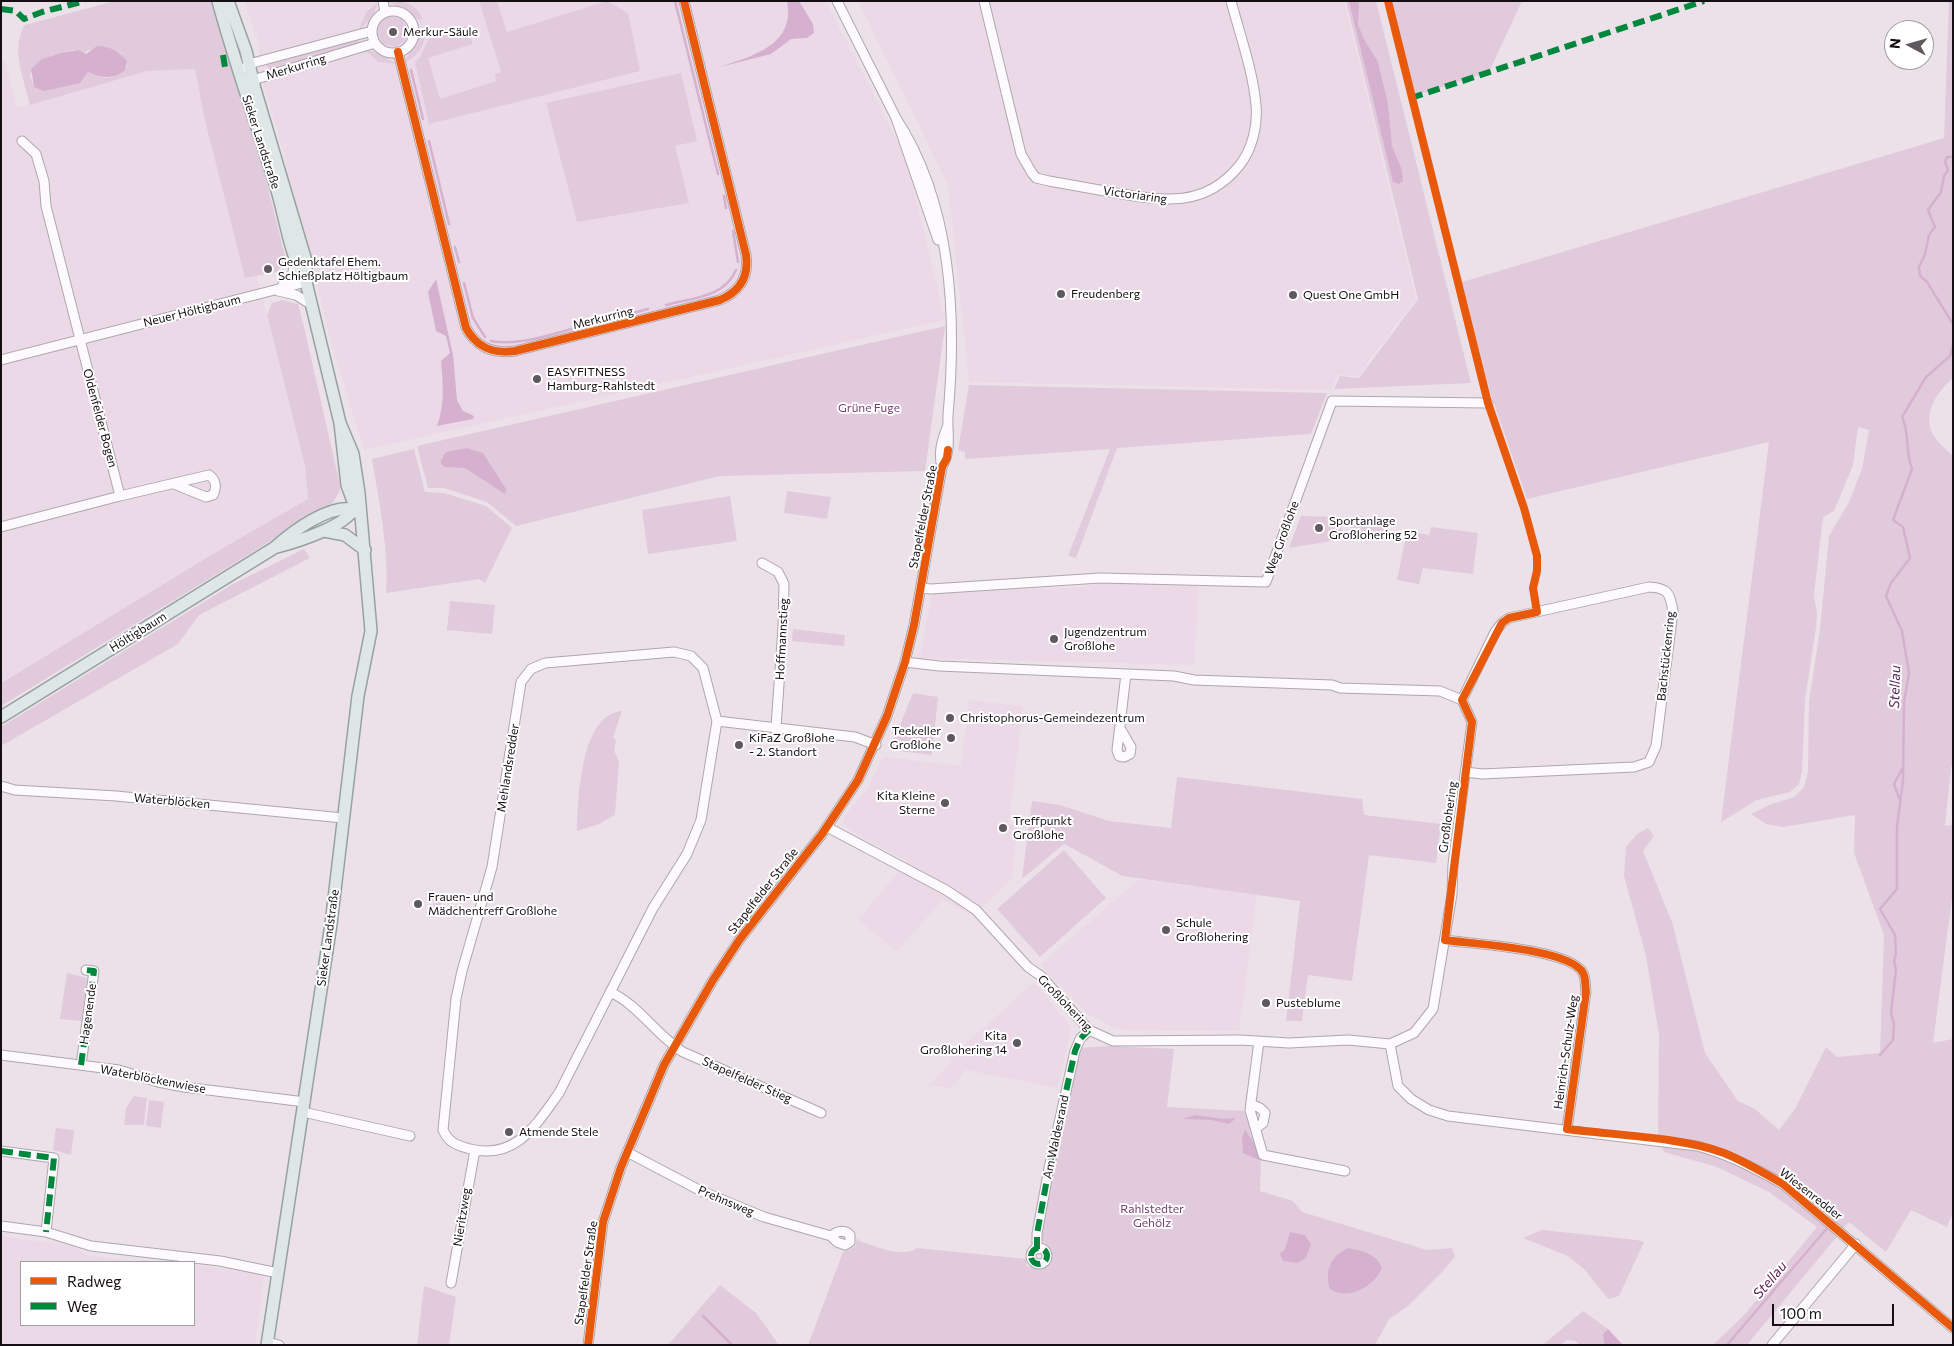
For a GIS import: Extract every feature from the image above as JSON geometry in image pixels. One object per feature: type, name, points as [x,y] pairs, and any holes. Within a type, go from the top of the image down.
[{"type":"main road","name":"Sieker Landstraße","points":[[218,1],[238,74],[259,131],[280,199],[295,263],[306,282]]},
{"type":"main road","name":"Sieker Landstraße","points":[[228,1],[249,64],[306,261],[306,282],[340,423],[347,485],[362,530]]},
{"type":"main road","name":"Sieker Landstraße","points":[[271,1344],[278,1273],[304,1107],[344,818],[358,696],[371,631],[359,493],[353,454],[340,423]]},
{"type":"main road","name":"Sieker Landstraße","points":[[335,511],[343,502],[347,485]]},
{"type":"main road","name":"Sieker Landstraße","points":[[355,509],[359,493]]},
{"type":"main road","points":[[335,511],[355,509]]},
{"type":"main road","points":[[320,531],[351,516],[355,509]]},
{"type":"main road","name":"Höltigbaum","points":[[1,717],[274,548],[294,530],[335,511]]},
{"type":"main road","points":[[320,531],[345,535],[365,550]]},
{"type":"main road","name":"Höltigbaum","points":[[274,548],[297,542],[320,531]]},
{"type":"street","points":[[383,1],[386,12]]},
{"type":"street","name":"Merkurring","points":[[398,52],[466,328],[475,342],[488,350],[515,351],[720,300],[733,292],[743,281],[747,265],[745,247],[684,1]]},
{"type":"street","name":"Stapelfelder Straße","points":[[588,1345],[602,1228],[627,1152],[674,1046],[713,980],[740,939],[827,827],[858,780],[876,745],[905,662],[921,588],[942,467],[939,457],[942,440],[948,425],[952,332],[944,252],[928,181],[912,143],[896,118],[837,1]]},
{"type":"street","name":"Victoriaring","points":[[984,1],[1019,148],[1036,178],[1049,182],[1169,201],[1195,196],[1208,191],[1223,181],[1242,163],[1252,142],[1256,117],[1255,99],[1231,1]]},
{"type":"street","points":[[395,11],[402,13],[410,19],[413,26],[411,41],[405,49],[398,52],[384,51],[375,43],[372,31],[375,20],[386,12],[395,11]]},
{"type":"street","name":"Merkurring","points":[[372,31],[249,64],[238,74],[253,80],[375,43]]},
{"type":"street","name":"Stapelfelder Straße","points":[[896,118],[932,226],[944,252]]},
{"type":"street","points":[[22,141],[36,154],[44,181],[46,206],[79,339]]},
{"type":"street","points":[[273,290],[288,282],[292,276],[295,263]]},
{"type":"street","name":"Neuer Höltigbaum","points":[[1,360],[306,282]]},
{"type":"street","points":[[273,290],[291,293],[312,305]]},
{"type":"street","name":"Oldenfelder Bogen","points":[[79,339],[120,496]]},
{"type":"street","name":"Weg Großlohe","points":[[921,588],[930,589],[1100,578],[1266,582],[1332,401],[1488,403]]},
{"type":"street","points":[[1,527],[174,484]]},
{"type":"street","name":"Hoffmannstieg","points":[[762,563],[778,572],[784,584],[776,727]]},
{"type":"street","name":"Bachstückenring","points":[[1462,700],[1495,632],[1509,618],[1649,587],[1662,588],[1670,596],[1673,611],[1656,746],[1649,762],[1634,768],[1482,774],[1466,772]]},
{"type":"street","name":"Mehlandsredder","points":[[682,653],[698,661],[703,668],[717,721],[701,820],[693,842],[653,908],[610,992],[559,1093],[527,1135],[508,1148],[475,1150],[457,1145],[448,1139],[443,1130],[451,1044],[462,971],[493,860],[519,689],[523,679],[531,669],[545,663],[682,653]]},
{"type":"street","points":[[905,662],[951,666],[1126,674],[1194,680],[1332,685],[1340,688],[1440,691],[1462,700]]},
{"type":"street","points":[[1120,728],[1126,674]]},
{"type":"street","name":"Großlohering","points":[[827,827],[946,890],[976,910],[1028,967],[1041,976],[1089,1030],[1112,1041],[1259,1041],[1289,1043],[1348,1040],[1390,1044],[1414,1033],[1430,1016],[1433,1009],[1445,940],[1472,722],[1462,700]]},
{"type":"street","points":[[717,721],[855,737],[876,745]]},
{"type":"street","name":"Waterblöcken","points":[[1,786],[15,790],[123,796],[344,818]]},
{"type":"street","name":"Heinrich-Schulz-Weg","points":[[1445,940],[1549,954],[1573,962],[1584,973],[1586,992],[1567,1129]]},
{"type":"street","name":"Hagenende","points":[[81,1065],[94,971],[86,970]]},
{"type":"street","points":[[610,992],[626,999],[674,1046]]},
{"type":"street","name":"Am Waldesrand","points":[[1037,1249],[1037,1234],[1049,1168],[1074,1050],[1080,1039],[1089,1030]]},
{"type":"street","points":[[1259,1041],[1250,1110],[1263,1155],[1345,1171]]},
{"type":"street","name":"Wiesenredder","points":[[1390,1044],[1398,1086],[1411,1098],[1429,1110],[1448,1116],[1547,1129],[1567,1129],[1688,1144],[1724,1153],[1783,1184],[1953,1328]]},
{"type":"street","name":"Stapelfelder Stieg","points":[[674,1046],[821,1113]]},
{"type":"street","name":"Waterblöckenwiese","points":[[1,1055],[120,1070],[158,1082],[304,1107]]},
{"type":"street","points":[[304,1107],[410,1136]]},
{"type":"street","name":"Nieritzweg","points":[[451,1284],[475,1150]]},
{"type":"street","points":[[1,1151],[54,1158],[46,1232]]},
{"type":"street","name":"Prehnsweg","points":[[627,1152],[701,1192],[764,1217],[832,1236]]},
{"type":"street","points":[[1,1226],[46,1232],[91,1246],[220,1261],[278,1273]]},
{"type":"street","points":[[1772,1345],[1856,1244]]},
{"type":"shaded area","points":[[244,1],[826,1],[906,158],[945,320],[364,450],[331,342],[281,144],[259,69],[259,43]]},
{"type":"shaded area","points":[[787,1],[799,1],[813,24],[814,33],[807,38],[791,39],[771,54],[716,68],[756,54],[777,39],[784,29],[788,16]]},
{"type":"shaded area","points":[[858,1],[1344,1],[1416,299],[1357,377],[1338,374],[1331,390],[969,382],[948,185]]},
{"type":"shaded area","points":[[1349,1],[1359,1],[1358,25],[1378,62],[1388,104],[1392,146],[1402,170],[1403,181],[1399,184],[1393,182]]},
{"type":"shaded area","points":[[97,46],[110,48],[121,54],[127,61],[125,70],[111,77],[98,76],[88,72],[80,83],[44,91],[34,87],[31,69],[42,59],[78,50],[86,54]]},
{"type":"shaded area","points":[[5,61],[17,108],[147,71],[195,69],[204,117],[245,278],[257,276],[305,466],[308,499],[1,682],[1,62]]},
{"type":"shaded area","points":[[436,279],[453,355],[457,400],[463,411],[474,416],[473,419],[437,426],[440,418],[443,386],[441,361],[450,353],[446,336],[436,331],[428,292]]},
{"type":"shaded area","points":[[467,448],[483,453],[506,489],[505,494],[465,468],[445,467],[441,464],[441,460],[446,452]]},
{"type":"shaded area","points":[[1100,579],[1199,582],[1194,665],[920,658],[932,593],[1086,587]]},
{"type":"shaded area","points":[[969,700],[1023,706],[1009,824],[1018,825],[1012,878],[973,916],[943,900],[897,951],[858,920],[907,861],[849,830],[843,823],[845,815],[867,790],[883,757],[961,766]]},
{"type":"shaded area","name":"Schule Großlohering","points":[[1139,879],[1257,895],[1239,1031],[1125,1030],[1112,1026],[1088,1014],[1040,965]]},
{"type":"shaded area","name":"Kita Großlohering 14","points":[[1034,982],[1071,1026],[1058,1088],[966,1070],[951,1088],[930,1085],[951,1062],[949,1059]]},
{"type":"shaded area","points":[[1195,1115],[1224,1119],[1236,1118],[1229,1124],[1212,1120],[1183,1119]]},
{"type":"shaded area","points":[[1245,1130],[1256,1146],[1259,1160],[1243,1153],[1242,1138]]},
{"type":"shaded area","points":[[1290,1232],[1305,1235],[1311,1244],[1306,1258],[1297,1263],[1283,1261],[1280,1254],[1285,1249]]},
{"type":"shaded area","points":[[1,1236],[73,1246],[86,1255],[134,1261],[20,1261],[20,1326],[195,1326],[195,1265],[264,1274],[255,1345],[1,1345]]},
{"type":"shaded area","points":[[1348,1248],[1373,1256],[1382,1268],[1373,1281],[1360,1290],[1352,1293],[1337,1292],[1330,1289],[1328,1282],[1330,1264],[1337,1255]]},
{"type":"shaded area","points":[[1608,1329],[1623,1345],[1604,1345],[1603,1334]]},
{"type":"green space","points":[[115,1],[213,1],[237,84],[253,127],[286,260],[277,272],[245,278],[204,117],[195,69],[147,71],[30,105],[18,54],[21,34],[25,25]],"holes":[[[78,50],[82,54],[89,50],[120,53],[126,61],[127,67],[111,77],[105,78],[88,72],[34,87],[30,74],[42,59]]]},
{"type":"green space","points":[[389,1],[409,4],[417,10],[423,20],[414,18]]},
{"type":"green space","points":[[479,1],[497,1],[507,32],[607,1],[628,13],[640,71],[429,124],[415,62],[420,57],[430,36],[467,26],[473,44],[428,58],[440,99],[496,81],[495,74],[501,72]]},
{"type":"green space","points":[[1346,1],[1376,1],[1471,383],[1334,389],[1340,376],[1359,378],[1418,299]]},
{"type":"green space","points":[[1391,1],[1522,1],[1489,72],[1414,96]]},
{"type":"green space","points":[[1949,1],[1953,1],[1953,378],[1941,390],[1933,404],[1929,420],[1934,436],[1953,456],[1953,766],[1951,767],[1945,826],[1953,825],[1953,890],[1933,1043],[1953,1039],[1953,1212],[1947,1227],[1911,1210],[1886,1252],[1849,1222],[1747,1345],[1713,1345],[1745,1314],[1817,1227],[1769,1192],[1717,1167],[1664,1152],[1658,1135],[1659,1035],[1646,956],[1624,876],[1626,847],[1637,834],[1648,828],[1654,836],[1643,851],[1672,922],[1705,1053],[1738,1101],[1755,1109],[1779,1130],[1795,1109],[1826,1047],[1837,1057],[1880,1053],[1884,935],[1854,853],[1855,815],[1783,827],[1766,824],[1751,814],[1769,805],[1794,797],[1804,787],[1808,772],[1809,701],[1820,629],[1829,536],[1849,502],[1862,469],[1869,430],[1858,427],[1853,465],[1834,511],[1823,517],[1814,595],[1817,613],[1816,628],[1805,700],[1802,772],[1799,784],[1790,792],[1757,800],[1721,822],[1769,442],[1527,499],[1490,392],[1462,282],[1944,138]]},
{"type":"green space","points":[[378,2],[372,18],[359,30],[366,12]]},
{"type":"green space","points":[[390,16],[402,19],[408,30],[405,41],[395,47],[382,44],[377,33],[380,22]]},
{"type":"green space","points":[[425,26],[424,42],[415,56],[405,62],[418,32]]},
{"type":"green space","points":[[358,38],[360,44],[269,71],[266,64]]},
{"type":"green space","points":[[365,50],[380,53],[396,64],[378,62]]},
{"type":"green space","points":[[681,73],[697,141],[675,146],[689,203],[577,222],[546,103]]},
{"type":"green space","points":[[282,300],[298,304],[304,327],[340,485],[340,490],[333,503],[1,706],[1,683],[223,548],[308,499],[305,466],[267,315],[272,303]]},
{"type":"green space","name":"Grüne Fuge","points":[[945,326],[925,471],[720,476],[516,526],[487,502],[444,488],[428,488],[417,446]]},
{"type":"green space","points":[[969,385],[1327,393],[1311,434],[1117,448],[1076,558],[1068,556],[1110,449],[965,459],[965,452],[958,450]]},
{"type":"green space","points":[[414,449],[425,492],[444,493],[486,506],[512,528],[485,583],[479,579],[386,593],[385,542],[372,459]]},
{"type":"green space","points":[[787,491],[831,497],[827,519],[784,513]]},
{"type":"green space","points":[[730,496],[737,541],[648,554],[642,510]]},
{"type":"green space","name":"Sportanlage Großlohering 52","points":[[1301,516],[1340,517],[1344,539],[1289,548]]},
{"type":"green space","name":"Sportanlage Großlohering 52","points":[[1360,516],[1387,521],[1390,526],[1383,531],[1373,534],[1355,535],[1350,524],[1353,519]]},
{"type":"green space","points":[[1431,527],[1478,533],[1473,574],[1423,568],[1419,584],[1397,580],[1407,531],[1429,535]]},
{"type":"green space","points":[[304,549],[310,558],[199,615],[178,644],[1,746],[1,727],[233,584]]},
{"type":"green space","points":[[450,601],[495,605],[492,634],[447,630]]},
{"type":"green space","points":[[793,629],[845,635],[844,646],[792,641]]},
{"type":"green space","points":[[913,693],[938,697],[932,755],[890,750]]},
{"type":"green space","points":[[622,711],[613,738],[616,740],[614,750],[619,762],[615,815],[599,824],[577,831],[581,780],[590,742],[597,727],[608,716]]},
{"type":"green space","points":[[1177,777],[1362,799],[1364,815],[1441,824],[1436,863],[1369,855],[1352,981],[1308,975],[1302,1021],[1286,1021],[1300,901],[1123,876],[1064,844],[1022,879],[1032,801],[1060,805],[1109,821],[1171,828]]},
{"type":"green space","points":[[1064,850],[1106,898],[1040,957],[997,909]]},
{"type":"green space","points":[[432,890],[443,898],[439,915],[428,918],[429,909],[434,904],[430,897]]},
{"type":"green space","points":[[67,973],[87,978],[82,1021],[60,1019]]},
{"type":"green space","name":"Rahlstedter Gehölz","points":[[1111,1046],[1174,1049],[1167,1107],[1244,1111],[1261,1158],[1260,1191],[1293,1201],[1302,1212],[1427,1250],[1452,1248],[1455,1256],[1444,1270],[1408,1306],[1389,1319],[1375,1345],[808,1345],[843,1252],[855,1247],[857,1238],[860,1241],[897,1252],[911,1251],[917,1248],[1027,1259],[1026,1266],[1042,1268],[1051,1262],[1052,1251],[1042,1240],[1041,1234],[1079,1048]]},
{"type":"green space","points":[[134,1096],[147,1098],[144,1125],[124,1125],[126,1108]]},
{"type":"green space","points":[[149,1100],[164,1102],[161,1128],[146,1126]]},
{"type":"green space","points":[[56,1128],[74,1130],[71,1155],[53,1150]]},
{"type":"green space","points":[[1542,1230],[1644,1242],[1619,1296],[1608,1299],[1585,1270],[1568,1256],[1523,1238]]},
{"type":"green space","points":[[720,1285],[756,1313],[779,1345],[668,1345]]},
{"type":"green space","points":[[424,1286],[456,1297],[449,1345],[417,1345]]},
{"type":"green space","points":[[1583,1311],[1608,1329],[1603,1334],[1604,1345],[1579,1345],[1576,1341],[1567,1340],[1561,1345],[1543,1345]]},
{"type":"waterway","points":[[675,1],[718,174]]},
{"type":"waterway","points":[[411,70],[423,119]]},
{"type":"waterway","points":[[429,141],[449,224]]},
{"type":"waterway","name":"Stellau","points":[[1953,157],[1947,157],[1945,162],[1948,170],[1944,176],[1941,192],[1928,210],[1935,227],[1929,235],[1925,254],[1919,267],[1920,276],[1927,282],[1953,324]]},
{"type":"waterway","points":[[724,196],[726,208]]},
{"type":"waterway","points":[[733,231],[738,262]]},
{"type":"waterway","points":[[455,247],[459,262]]},
{"type":"waterway","points":[[666,305],[697,298],[716,291],[731,279],[736,270]]},
{"type":"waterway","points":[[464,283],[473,318],[485,337]]},
{"type":"waterway","points":[[594,323],[648,309]]},
{"type":"waterway","points":[[491,341],[514,342],[527,340],[586,325]]},
{"type":"waterway","name":"Stellau","points":[[1880,1055],[1893,1040],[1894,1024],[1891,1013],[1896,970],[1894,960],[1896,954],[1895,935],[1880,909],[1897,889],[1897,826],[1903,781],[1904,702],[1909,673],[1902,631],[1886,596],[1891,583],[1910,558],[1903,527],[1893,520],[1912,469],[1906,429],[1902,417],[1926,377],[1950,356],[1953,345]]},
{"type":"waterway","points":[[1899,798],[1894,784],[1902,769]]},
{"type":"waterway","name":"Stellau","points":[[1727,1345],[1828,1227]]},
{"type":"waterway","points":[[703,1316],[732,1345]]},
{"type":"marked path","points":[[1,9],[16,11],[24,19],[42,12],[85,1]]},
{"type":"marked path","points":[[1411,98],[1704,1]]},
{"type":"marked path","points":[[223,55],[225,67]]},
{"type":"marked path","points":[[81,1065],[94,971],[86,970]]},
{"type":"marked path","points":[[1037,1249],[1037,1234],[1049,1168],[1075,1051],[1080,1039],[1089,1030]]},
{"type":"marked path","points":[[1,1151],[54,1158],[46,1232]]},
{"type":"marked path","points":[[1039,1248],[1047,1256],[1039,1264],[1031,1256],[1039,1248]]},
{"type":"cycle path","points":[[398,52],[466,328],[470,335],[486,348],[507,352],[515,351],[720,300],[733,292],[745,276],[746,255],[684,1]]},
{"type":"cycle path","points":[[1388,1],[1488,403],[1524,508],[1537,556],[1537,571],[1533,588],[1537,612],[1509,618],[1502,623],[1462,700],[1472,722],[1445,940],[1541,953],[1560,958],[1575,965],[1583,973],[1586,992],[1567,1129],[1688,1143],[1724,1153],[1746,1163],[1783,1184],[1953,1328]]},
{"type":"cycle path","points":[[588,1345],[603,1222],[621,1167],[664,1065],[713,980],[740,939],[822,834],[858,780],[887,716],[905,662],[914,625],[942,467],[947,458],[948,450]]},
{"type":"place","name":"Merkur-Säule","points":[[393,32]]},
{"type":"place","name":"Gedenktafel Ehem. Schießplatz Höltigbaum","points":[[268,269]]},
{"type":"place","name":"Freudenberg","points":[[1061,294]]},
{"type":"place","name":"Quest One GmbH","points":[[1293,295]]},
{"type":"place","name":"EASYFITNESS Hamburg-Rahlstedt","points":[[537,379]]},
{"type":"place","name":"Sportanlage Großlohering 52","points":[[1319,528]]},
{"type":"place","name":"Jugendzentrum Großlohe","points":[[1054,639]]},
{"type":"place","name":"Christophorus-Gemeindezentrum","points":[[950,718]]},
{"type":"place","name":"Teekeller Großlohe","points":[[951,738]]},
{"type":"place","name":"KiFaZ Großlohe - 2. Standort","points":[[739,745]]},
{"type":"place","name":"Kita Kleine Sterne","points":[[945,803]]},
{"type":"place","name":"Treffpunkt Großlohe","points":[[1003,828]]},
{"type":"place","name":"Frauen- und Mädchentreff Großlohe","points":[[418,904]]},
{"type":"place","name":"Schule Großlohering","points":[[1166,930]]},
{"type":"place","name":"Pusteblume","points":[[1266,1003]]},
{"type":"place","name":"Kita Großlohering 14","points":[[1017,1043]]},
{"type":"place","name":"Atmende Stele","points":[[509,1132]]}]
